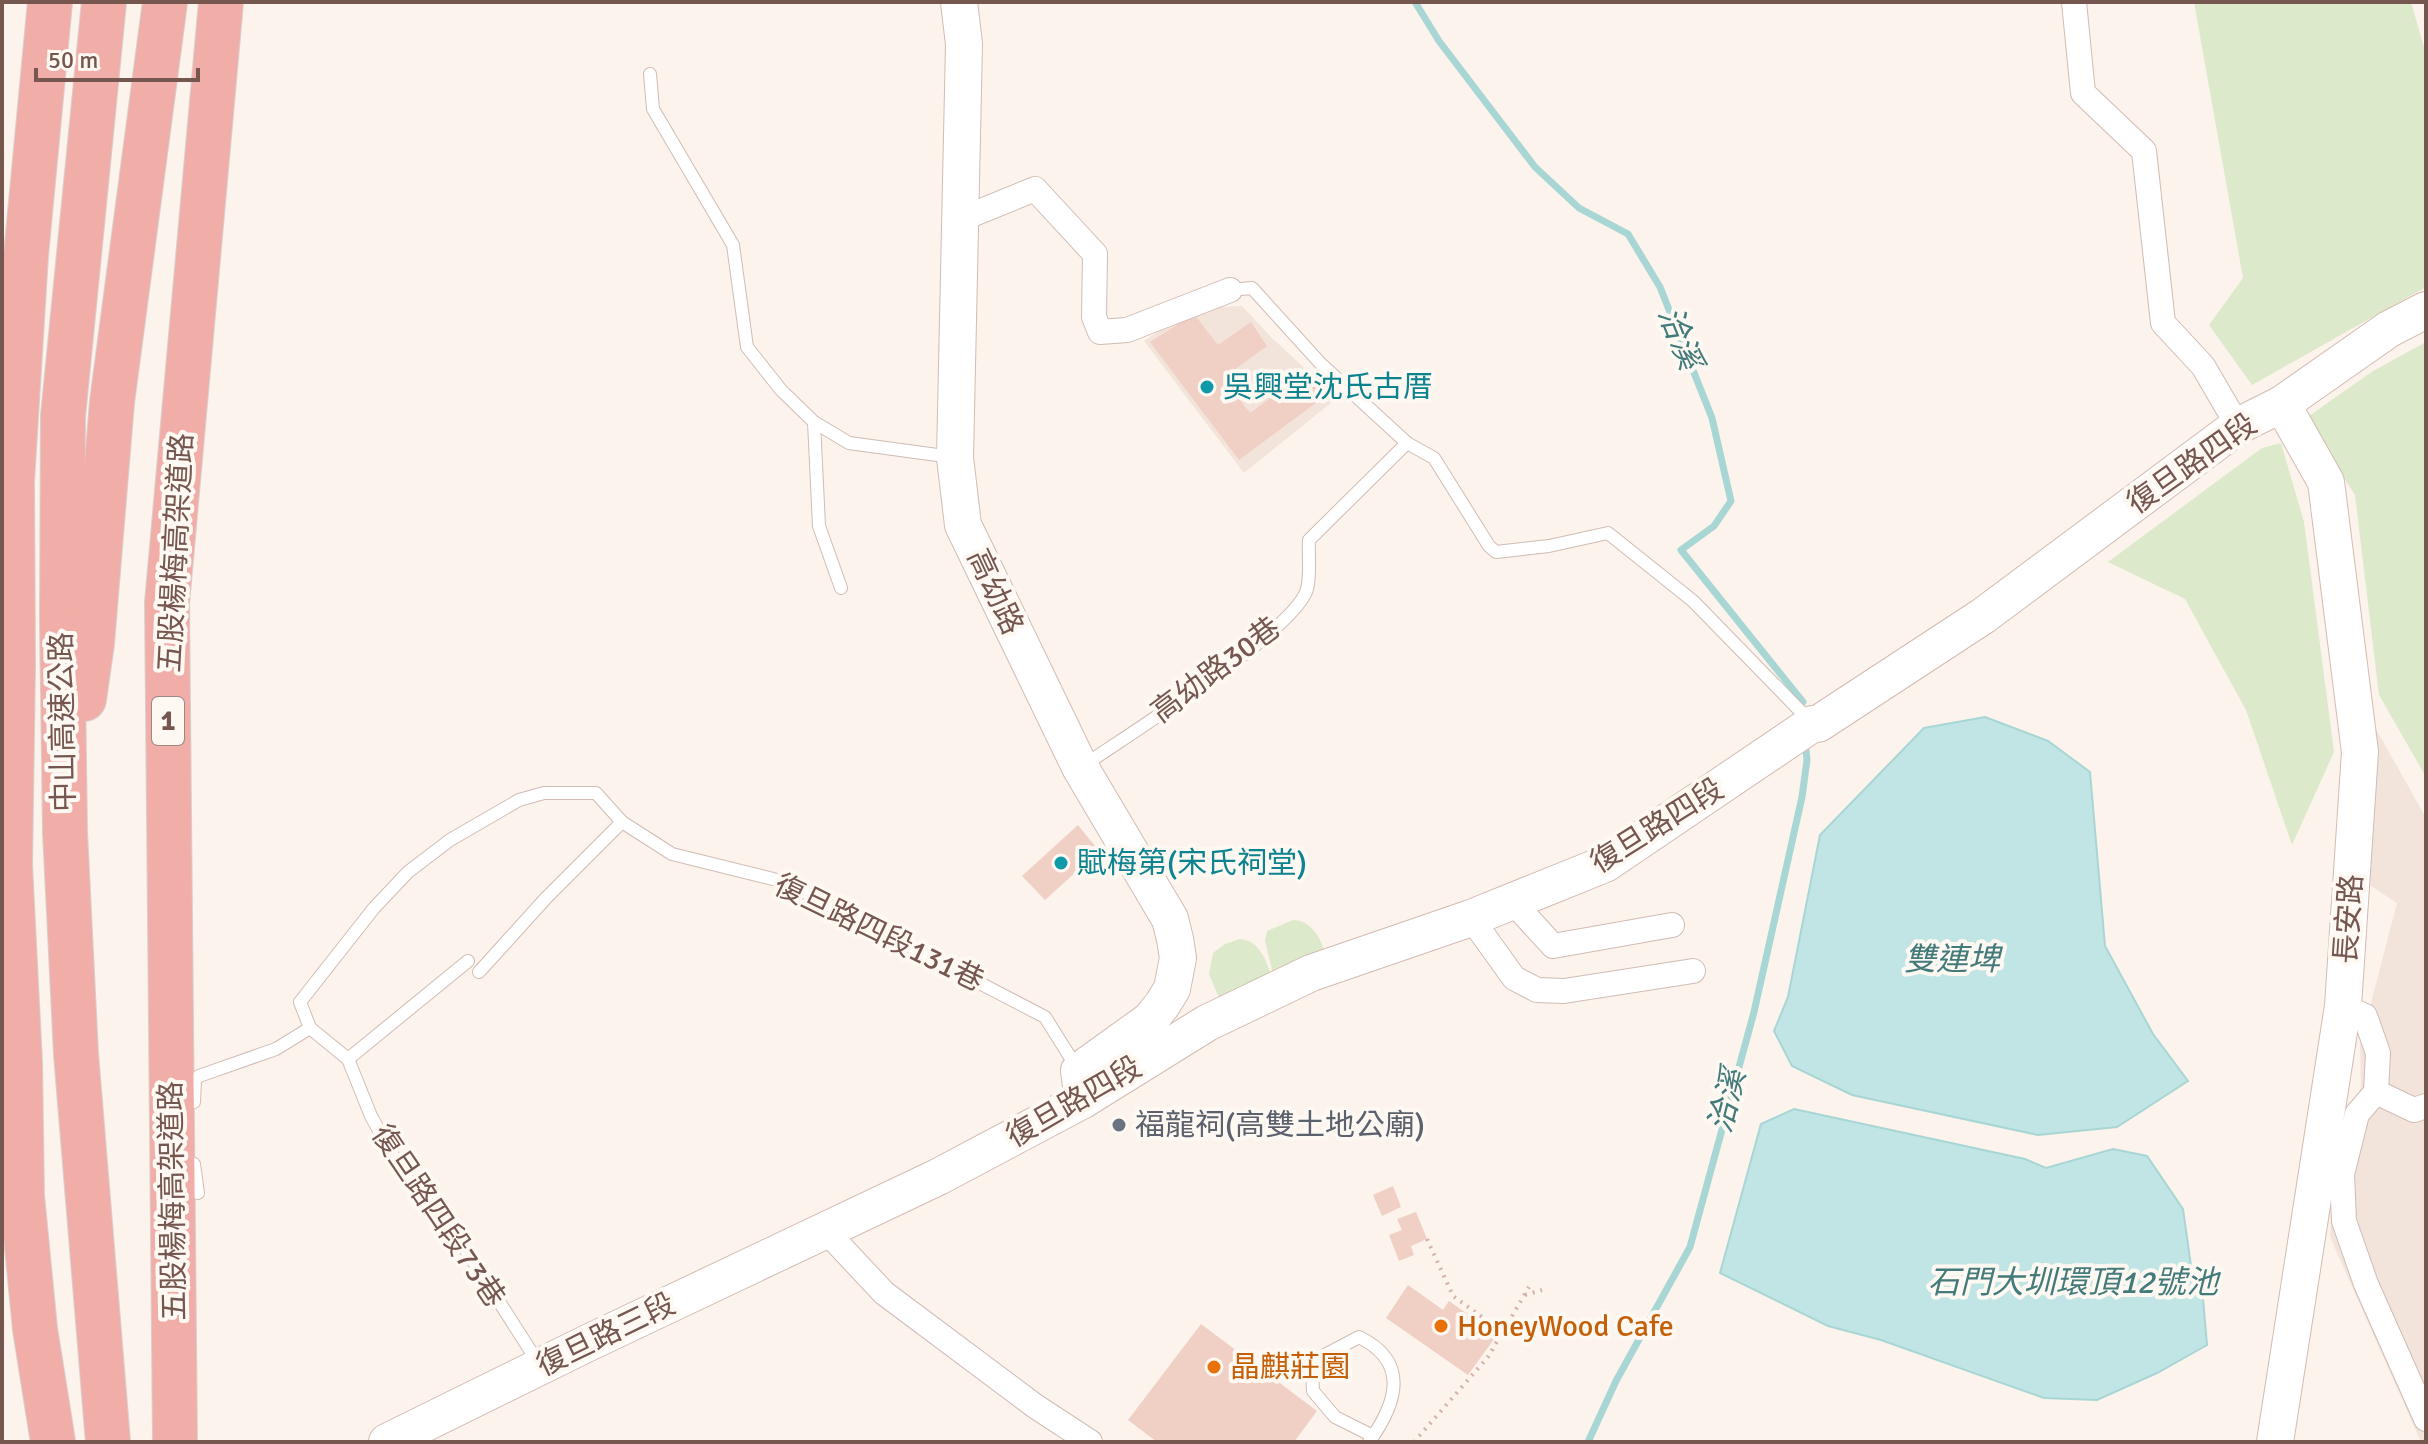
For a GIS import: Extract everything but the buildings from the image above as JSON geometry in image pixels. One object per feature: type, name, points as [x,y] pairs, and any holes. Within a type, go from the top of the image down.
[{"type":"highway","name":"中山高速公路","points":[[50,2],[26,255],[12,481],[10,865],[20,1063],[22,1196],[35,1329],[53,1442]]},
{"type":"highway","name":"中山高速公路","points":[[104,2],[63,416],[62,621],[65,832],[76,1054],[108,1442]]},
{"type":"highway","points":[[65,832],[92,643],[112,402],[165,2]]},
{"type":"highway","name":"五股楊梅高架道路","points":[[175,1442],[167,603],[221,2]]},
{"type":"highway","points":[[2,1111],[22,1196]]},
{"type":"street","name":"高幼路","points":[[959,2],[964,44],[955,458],[963,525],[1080,767],[1170,919],[1178,958],[1172,989],[1150,1020],[1081,1086]]},
{"type":"street","points":[[2074,2],[2083,93],[2144,151],[2163,323],[2203,366],[2238,426]]},
{"type":"street","points":[[959,220],[1035,189],[1095,254],[1094,317],[1100,332],[1127,330],[1230,290]]},
{"type":"street","name":"復旦路四段","points":[[825,1230],[938,1177],[1081,1086],[1311,973],[1471,918],[1605,864],[1983,616],[2238,426],[2282,404],[2389,329],[2426,310]]},
{"type":"street","name":"長安路","points":[[2275,1442],[2343,1006],[2360,752],[2326,482],[2282,404]]},
{"type":"street","points":[[1512,901],[1553,946],[1672,925]]},
{"type":"street","points":[[1471,918],[1514,978],[1537,990],[1564,991],[1693,971]]},
{"type":"street","points":[[2343,1006],[2365,1016],[2378,1053],[2376,1092],[2357,1114],[2342,1174],[2344,1221],[2366,1284],[2426,1419]]},
{"type":"street","points":[[2376,1092],[2414,1110],[2426,1106]]},
{"type":"street","points":[[825,1230],[884,1293],[1035,1406],[1090,1442]]},
{"type":"street","name":"復旦路三段","points":[[387,1442],[825,1230]]},
{"type":"lane","points":[[650,74],[653,109],[733,245],[747,347],[781,390],[814,422],[849,443],[955,458]]},
{"type":"lane","points":[[1230,290],[1252,288],[1321,364],[1407,443],[1434,458],[1489,546],[1496,552],[1549,546],[1608,533],[1693,601],[1815,724]]},
{"type":"lane","points":[[814,422],[819,526],[841,588]]},
{"type":"lane","name":"高幼路30巷","points":[[1080,767],[1184,697],[1279,627],[1307,589],[1309,540],[1407,443]]},
{"type":"lane","name":"復旦路四段131巷","points":[[310,1028],[300,1002],[374,908],[408,872],[450,840],[519,800],[544,793],[596,793],[622,822],[672,854],[785,882],[1045,1017],[1081,1086]]},
{"type":"lane","points":[[479,972],[546,898],[622,822]]},
{"type":"lane","points":[[348,1059],[468,961]]},
{"type":"lane","points":[[194,1119],[194,1090],[199,1076],[276,1049],[310,1028]]},
{"type":"lane","name":"復旦路四段73巷","points":[[310,1028],[348,1059],[371,1116],[404,1176],[457,1236],[541,1367]]},
{"type":"lane","points":[[194,1148],[194,1177],[198,1193]]},
{"type":"lane","points":[[1359,1337],[1376,1346],[1392,1365],[1395,1390],[1382,1422],[1371,1439],[1335,1417],[1313,1391],[1312,1370],[1325,1355],[1359,1337]]},
{"type":"path","points":[[1427,1239],[1453,1296],[1503,1332]]},
{"type":"path","points":[[1414,1442],[1488,1357],[1529,1287]]},
{"type":"path","points":[[1524,1296],[1542,1290]]},
{"type":"shaded area","points":[[1242,306],[1337,398],[1244,473],[1144,341],[1185,314]]},
{"type":"shaded area","points":[[2367,713],[2426,818],[2426,1442],[2421,1442],[2330,1237],[2335,1150],[2361,1087],[2360,1045],[2397,903],[2362,880]]},
{"type":"green space","points":[[2194,2],[2411,2],[2426,54],[2426,287],[2252,385],[2209,325],[2243,278]]},
{"type":"green space","points":[[2426,342],[2426,777],[2379,695],[2355,495],[2306,418],[2373,371]]},
{"type":"green space","points":[[2281,443],[2304,522],[2334,752],[2292,845],[2246,710],[2185,599],[2108,562],[2262,448]]},
{"type":"green space","points":[[1293,920],[1305,923],[1314,931],[1325,954],[1273,974],[1265,941],[1267,931]]},
{"type":"green space","points":[[1240,939],[1257,947],[1271,975],[1220,1000],[1209,974],[1213,953],[1225,944]]},
{"type":"water","name":"雙連埤","points":[[1985,717],[2048,741],[2090,772],[2105,946],[2153,1034],[2188,1081],[2117,1127],[2038,1135],[1852,1095],[1792,1066],[1774,1031],[1788,997],[1820,835],[1924,728]]},
{"type":"water","name":"石門大圳環頂12號池","points":[[1794,1109],[2025,1159],[2046,1168],[2113,1149],[2147,1156],[2183,1209],[2191,1266],[2202,1287],[2207,1345],[2157,1373],[2097,1400],[2044,1398],[1881,1340],[1828,1326],[1720,1273],[1761,1124]]},
{"type":"waterway","name":"洽溪","points":[[1415,2],[1439,41],[1535,167],[1579,208],[1628,234],[1660,287],[1712,418],[1731,501],[1714,526],[1681,550],[1803,702]]},
{"type":"waterway","name":"洽溪","points":[[1588,1442],[1616,1381],[1690,1247],[1754,1012],[1802,797],[1807,760],[1805,741]]},
{"type":"place","name":"吳興堂沈氏古厝","points":[[1207,387]]},
{"type":"place","name":"賦梅第(宋氏祠堂)","points":[[1061,863]]},
{"type":"place","name":"福龍祠(高雙土地公廟)","points":[[1119,1125]]},
{"type":"place","name":"HoneyWood Cafe","points":[[1441,1326]]},
{"type":"place","name":"晶麒莊園","points":[[1214,1367]]}]
